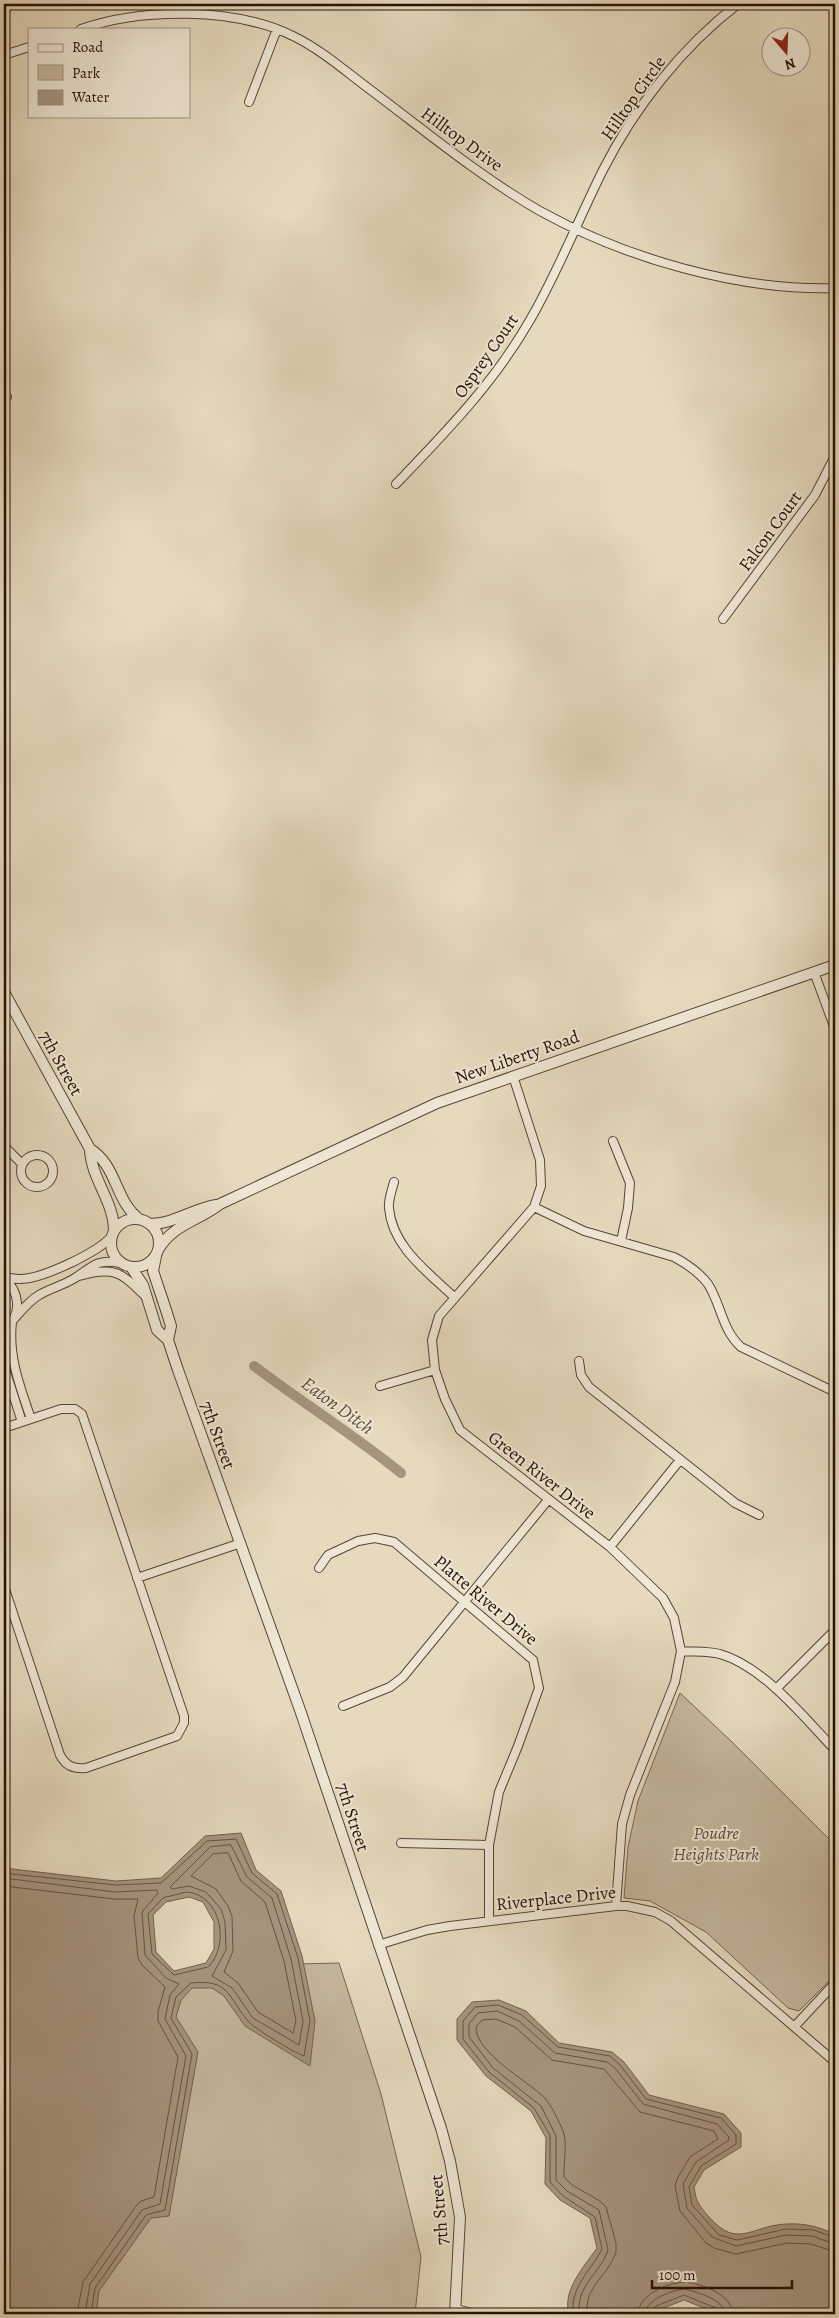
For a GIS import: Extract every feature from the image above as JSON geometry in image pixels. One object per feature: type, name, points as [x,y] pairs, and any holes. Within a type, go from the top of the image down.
[{"type":"street","name":"Hilltop Circle","points":[[576,228],[604,168],[645,102],[684,54],[738,4]]},
{"type":"street","name":"Hilltop Drive","points":[[85,28],[134,16],[173,14],[230,19],[277,29],[311,46],[474,168],[540,211],[576,228],[640,254],[701,273],[786,286],[835,288]]},
{"type":"street","points":[[249,102],[277,29]]},
{"type":"street","points":[[4,55],[28,46]]},
{"type":"street","name":"Osprey Court","points":[[396,484],[454,424],[506,359],[542,299],[576,228]]},
{"type":"street","name":"Falcon Court","points":[[723,619],[810,502],[835,456]]},
{"type":"street","name":"New Liberty Road","points":[[157,1253],[172,1231],[203,1216],[220,1204],[437,1103],[835,964]]},
{"type":"street","points":[[814,972],[835,1029]]},
{"type":"street","name":"7th Street","points":[[4,992],[90,1149],[90,1160],[113,1215],[113,1234]]},
{"type":"street","name":"Green River Drive","points":[[513,1076],[540,1160],[541,1186],[534,1207],[439,1316],[432,1340],[435,1370],[445,1399],[460,1430],[610,1547],[663,1598],[674,1618],[681,1651],[675,1682],[630,1796],[622,1824],[616,1906]]},
{"type":"street","points":[[613,1140],[630,1183],[628,1208],[621,1241]]},
{"type":"street","points":[[4,1146],[22,1164],[22,1175],[28,1184],[41,1187],[53,1177],[53,1165],[48,1157],[31,1155],[22,1164]]},
{"type":"street","name":"7th Street","points":[[90,1149],[101,1156],[124,1203],[139,1219]]},
{"type":"street","points":[[394,1182],[389,1207],[394,1233],[412,1257],[454,1297]]},
{"type":"street","name":"New Liberty Road","points":[[150,1224],[168,1221],[199,1208],[220,1204]]},
{"type":"street","points":[[534,1207],[584,1231],[674,1257],[686,1264],[708,1285],[730,1334],[741,1347],[835,1392]]},
{"type":"street","points":[[4,1277],[20,1279],[46,1273],[94,1251],[122,1223],[139,1219],[150,1224],[159,1239],[157,1253],[148,1264],[131,1267],[111,1261],[99,1262],[86,1268],[75,1278]]},
{"type":"street","points":[[113,1234],[111,1248],[120,1263]]},
{"type":"street","name":"7th Street","points":[[157,1253],[153,1271],[170,1326],[168,1340],[300,1710],[438,2119],[452,2170],[460,2217],[456,2312]]},
{"type":"street","name":"7th Street","points":[[131,1267],[140,1278],[157,1330],[168,1340]]},
{"type":"street","points":[[4,1329],[27,1304],[40,1295],[75,1278],[95,1272],[112,1270],[122,1274],[147,1298]]},
{"type":"street","points":[[4,1277],[15,1292],[18,1301],[13,1320],[10,1349],[13,1366],[31,1419]]},
{"type":"street","points":[[579,1361],[581,1375],[589,1387],[735,1503],[759,1515]]},
{"type":"street","points":[[4,1366],[22,1422]]},
{"type":"street","points":[[380,1386],[435,1370]]},
{"type":"street","points":[[4,1428],[69,1408],[76,1409],[82,1414],[184,1716],[184,1723],[177,1736],[86,1768],[70,1767],[64,1762],[60,1755],[4,1586]]},
{"type":"street","points":[[610,1547],[680,1460]]},
{"type":"street","points":[[343,1706],[390,1687],[403,1677],[548,1500]]},
{"type":"street","name":"Platte River Drive","points":[[320,1568],[328,1555],[358,1541],[375,1538],[394,1542],[533,1660],[539,1688],[499,1792],[489,1845],[489,1920]]},
{"type":"street","points":[[137,1578],[240,1544]]},
{"type":"street","points":[[776,1689],[835,1630]]},
{"type":"street","points":[[681,1651],[719,1654],[744,1664],[761,1674],[835,1750]]},
{"type":"street","points":[[401,1843],[489,1845]]},
{"type":"street","name":"Riverplace Drive","points":[[378,1945],[427,1930],[489,1920],[616,1906],[627,1906],[655,1912],[671,1921],[835,2062]]},
{"type":"street","points":[[795,2026],[835,1983]]},
{"type":"street","points":[[456,2312],[476,2314]]},
{"type":"green space","name":"Poudre Heights Park","points":[[680,1693],[835,1845],[835,1975],[799,2011],[788,2008],[706,1932],[650,1901],[624,1898],[628,1847],[638,1801]]},
{"type":"green space","points":[[339,1963],[381,2094],[421,2257],[415,2314],[12,2314],[135,2002],[256,1965]]},
{"type":"water","points":[[241,1833],[256,1870],[281,1891],[302,1956],[315,2021],[310,2066],[245,2026],[224,1996],[212,1988],[192,1988],[181,2000],[176,2017],[198,2052],[169,2216],[151,2218],[99,2291],[96,2314],[4,2314],[4,1866],[12,1869],[116,1881],[161,1878],[205,1836]],"holes":[[[189,1897],[203,1902],[214,1922],[214,1949],[206,1963],[174,1971],[156,1952],[153,1915],[166,1902]]]},
{"type":"water","points":[[499,2000],[526,2011],[559,2043],[612,2052],[624,2062],[649,2095],[724,2114],[741,2133],[741,2147],[704,2170],[694,2187],[698,2203],[719,2227],[728,2232],[746,2233],[775,2225],[800,2224],[823,2229],[835,2234],[835,2314],[719,2314],[684,2300],[658,2310],[655,2314],[569,2314],[568,2305],[571,2288],[597,2248],[590,2218],[560,2200],[545,2184],[546,2138],[531,2111],[486,2076],[457,2040],[457,2019],[472,2002]]},
{"type":"waterway","name":"Eaton Ditch","points":[[254,1366],[401,1473]]}]
